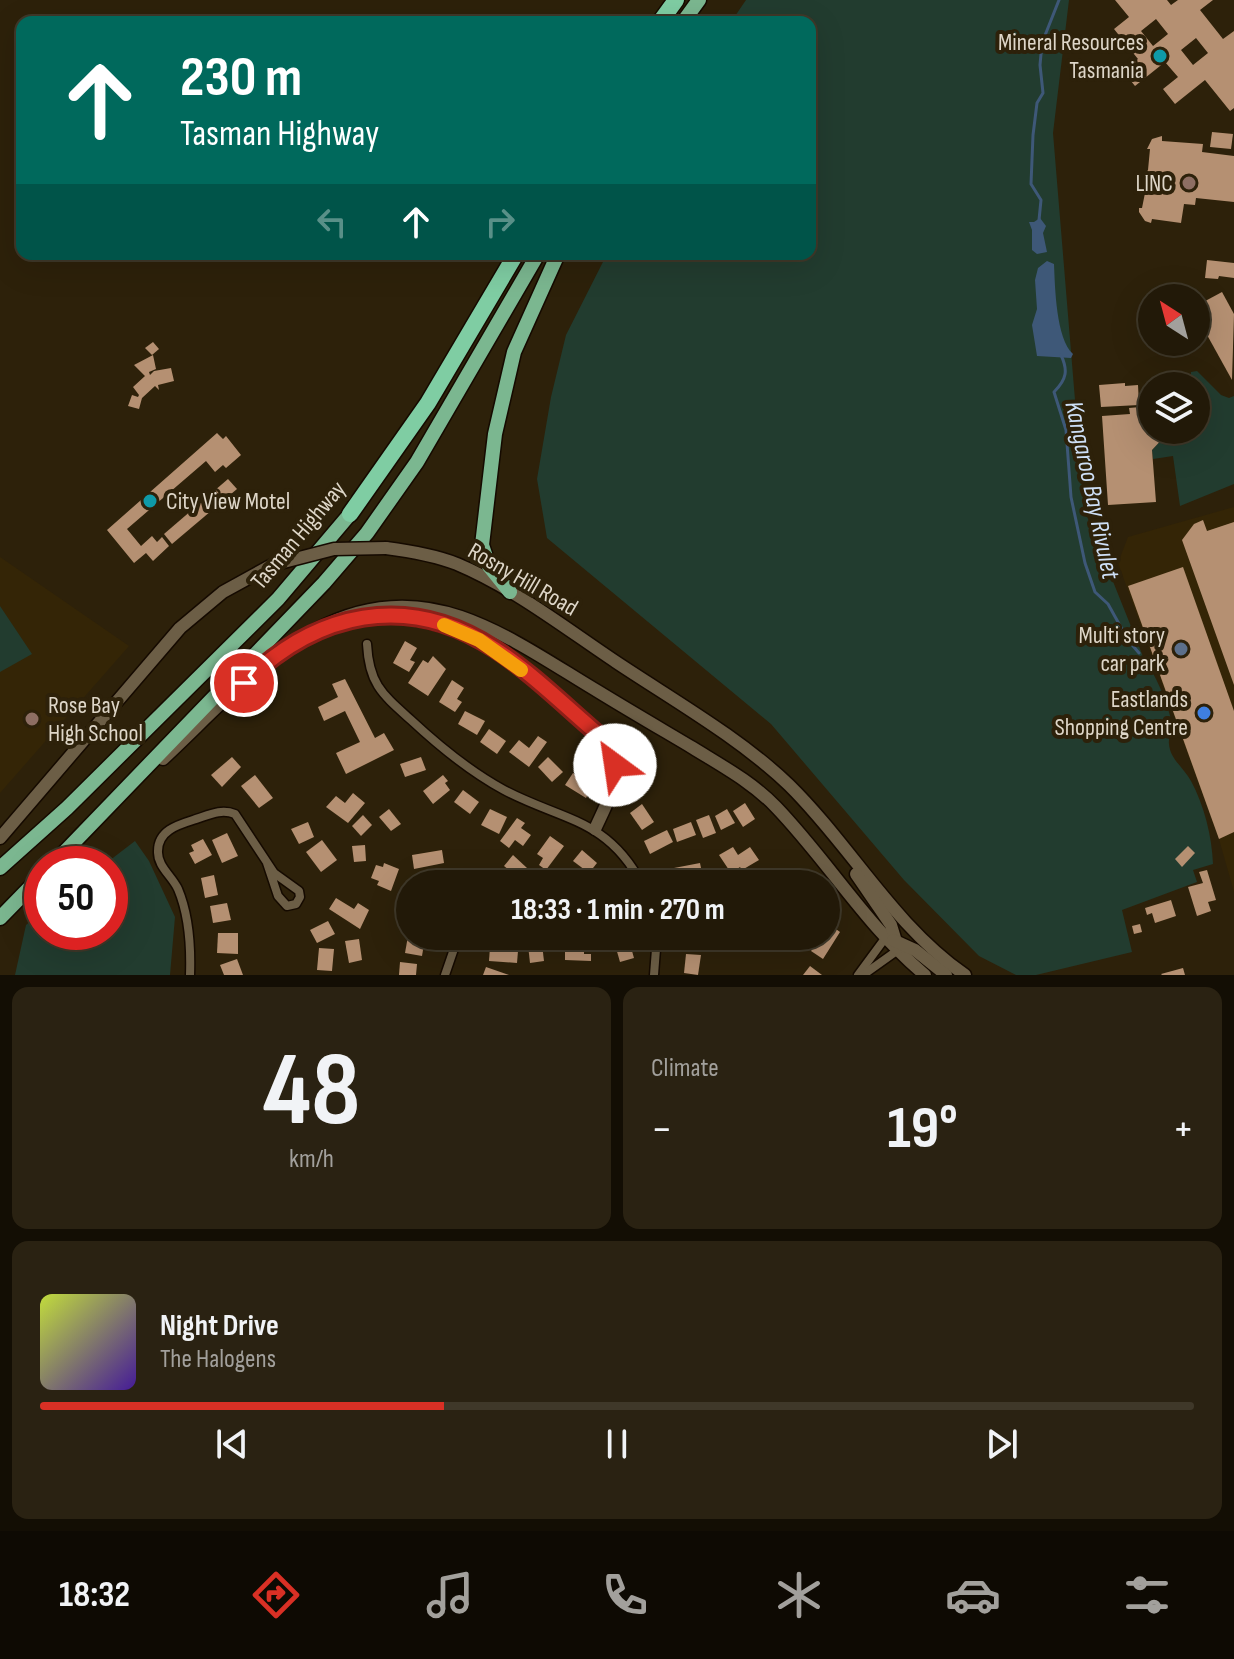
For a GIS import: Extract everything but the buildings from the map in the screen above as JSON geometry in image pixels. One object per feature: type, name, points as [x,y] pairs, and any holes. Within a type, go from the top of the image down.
[{"type":"highway","name":"Tasman Highway","points":[[0,881],[67,808],[278,599],[350,514],[436,391],[512,260]]},
{"type":"highway","name":"Tasman Highway","points":[[70,846],[324,583],[367,533],[437,429],[535,260]]},
{"type":"highway","points":[[510,592],[489,566],[482,545],[495,434],[514,352],[555,260]]},
{"type":"highway","name":"Tasman Highway","points":[[0,868],[67,808]]},
{"type":"highway","points":[[0,918],[24,893]]},
{"type":"main road","name":"Rosny Hill Road","points":[[0,838],[180,628],[223,592],[272,565],[334,549],[386,548],[415,552],[454,563],[510,592],[768,766],[833,833],[905,923],[965,975]]},
{"type":"main road","points":[[298,639],[351,614],[404,607],[461,617],[507,638],[724,767],[763,794],[925,975]]},
{"type":"main road","points":[[298,639],[353,619],[400,616],[446,625],[495,649],[599,735],[611,749],[615,765],[614,781],[595,829]]},
{"type":"main road","name":"Tasman Highway","points":[[132,781],[147,773],[258,670],[298,639]]},
{"type":"main road","points":[[833,833],[849,865],[889,921],[894,943]]},
{"type":"main road","points":[[894,943],[911,948],[946,975]]},
{"type":"street","points":[[367,644],[369,668],[379,689],[443,749],[507,792],[595,829],[628,860],[634,870]]},
{"type":"street","points":[[190,975],[186,915],[175,882],[158,857],[164,835],[179,825],[217,812],[231,812],[246,828],[277,876],[299,891],[296,904],[287,906],[280,900],[267,863]]},
{"type":"street","points":[[861,975],[894,943]]},
{"type":"street","points":[[861,975],[869,957],[894,943]]},
{"type":"street","points":[[445,975],[454,950]]},
{"type":"street","points":[[654,975],[656,950]]},
{"type":"shaded area","name":"Eastlands Shopping Centre","points":[[1234,507],[1234,892],[1219,839],[1118,563],[1128,537]]},
{"type":"shaded area","name":"Rose Bay High School","points":[[0,557],[129,646],[0,793]]},
{"type":"green space","points":[[746,0],[1069,0],[1053,133],[1084,509],[1146,664],[1166,703],[1172,726],[1170,749],[1200,800],[1213,864],[1193,870],[1197,882],[1122,910],[1132,952],[1036,975],[1016,975],[979,956],[904,880],[771,724],[547,538],[537,479],[551,397],[566,335],[604,260],[816,260],[816,16],[735,16]]},
{"type":"green space","points":[[1210,384],[1221,395],[1234,396],[1234,484],[1180,506],[1173,456],[1153,459],[1152,450],[1158,444],[1210,444]]},
{"type":"green space","points":[[0,606],[32,654],[0,672]]},
{"type":"green space","points":[[135,841],[149,861],[175,917],[170,975],[15,975],[24,934],[24,950],[128,950],[128,846]]},
{"type":"water","points":[[1040,218],[1046,226],[1043,233],[1047,252],[1037,254],[1032,250],[1029,222]]},
{"type":"water","points":[[1047,261],[1054,264],[1060,325],[1067,347],[1073,354],[1071,358],[1037,356],[1032,325],[1037,309],[1035,280],[1038,268]]},
{"type":"waterway","name":"Kangaroo Bay Rivulet","points":[[1039,220],[1041,200],[1031,184],[1033,135],[1037,103],[1043,93],[1040,65],[1042,43],[1059,0]]},
{"type":"waterway","name":"Kangaroo Bay Rivulet","points":[[1061,355],[1065,374],[1054,392],[1066,430],[1071,497],[1085,563],[1095,592],[1108,604],[1139,653]]},
{"type":"slow traffic","points":[[444,625],[495,649],[521,670]]},
{"type":"place","name":"Mineral Resources Tasmania","points":[[1160,56]]},
{"type":"place","name":"LINC","points":[[1189,183]]},
{"type":"place","name":"City View Motel","points":[[150,501]]},
{"type":"place","name":"Multi story car park","points":[[1181,649]]},
{"type":"place","name":"Eastlands Shopping Centre","points":[[1204,713]]},
{"type":"place","name":"Rose Bay High School","points":[[32,719]]},
{"type":"route","points":[[244,683],[298,639],[328,626],[368,617],[400,616],[429,620],[465,633],[504,656],[599,735],[611,749],[615,765]]}]
